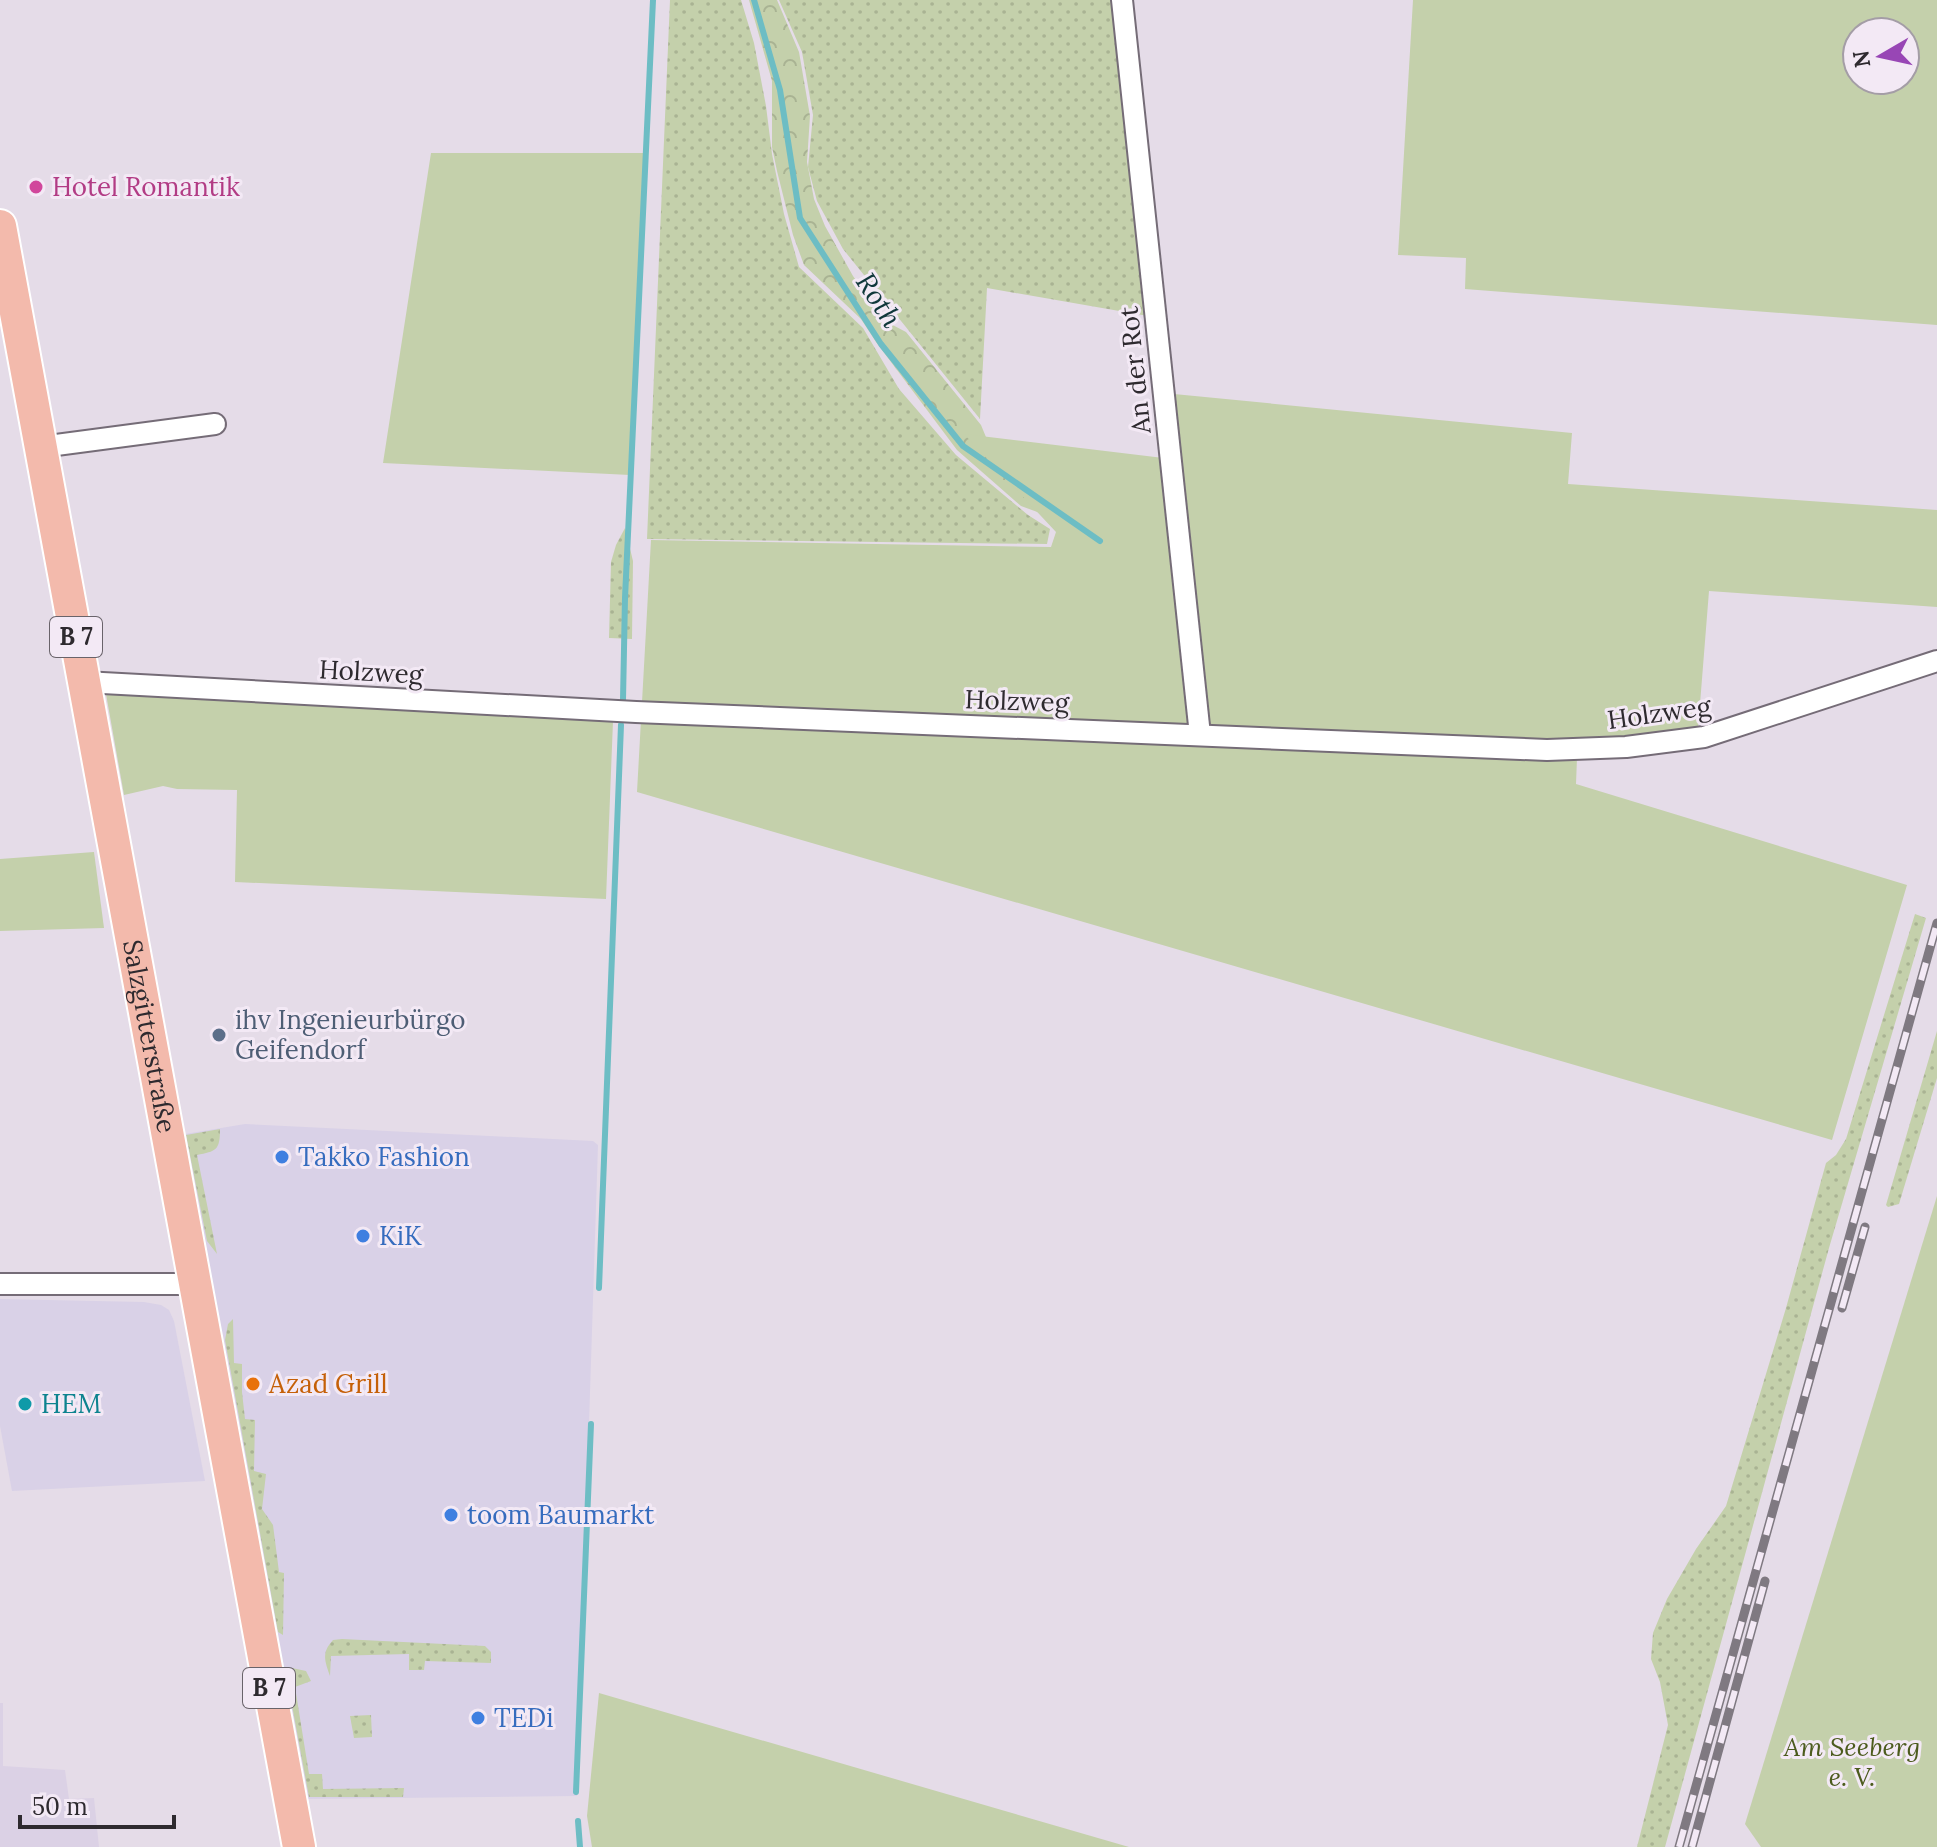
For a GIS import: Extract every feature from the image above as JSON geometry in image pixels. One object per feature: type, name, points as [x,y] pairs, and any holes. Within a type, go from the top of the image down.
[{"type":"main road","name":"Salzgitterstraße","points":[[0,226],[299,1847]]},
{"type":"street","name":"An der Rot","points":[[1122,0],[1200,735]]},
{"type":"street","points":[[41,447],[215,424]]},
{"type":"street","name":"Holzweg","points":[[84,682],[636,712],[1547,750],[1626,747],[1704,737],[1937,661]]},
{"type":"street","points":[[0,1284],[194,1284]]},
{"type":"shaded area","points":[[245,1124],[593,1141],[598,1145],[577,1796],[301,1799],[179,1135]]},
{"type":"shaded area","name":"HEM","points":[[0,1299],[144,1302],[169,1310],[174,1321],[205,1481],[12,1491],[0,1426]]},
{"type":"shaded area","points":[[0,1703],[3,1703],[3,1766],[65,1770],[69,1799],[94,1798],[99,1847],[0,1847]]},
{"type":"green space","points":[[670,0],[741,0],[754,43],[784,214],[799,267],[863,328],[899,389],[956,455],[1028,515],[1050,529],[1047,544],[647,539]]},
{"type":"green space","points":[[749,0],[777,0],[799,52],[810,116],[807,162],[814,199],[853,276],[885,321],[906,332],[981,425],[993,454],[1059,520],[1021,506],[957,450],[861,319],[804,265],[793,235],[772,147],[772,81]]},
{"type":"green space","points":[[779,0],[1112,0],[1148,316],[987,288],[980,419],[843,249],[817,201],[808,167],[813,115],[802,52]]},
{"type":"green space","points":[[1413,0],[1937,0],[1937,325],[1465,289],[1466,258],[1398,255]]},
{"type":"green space","points":[[431,153],[647,153],[630,475],[383,463]]},
{"type":"green space","points":[[1174,394],[1572,433],[1568,484],[1937,510],[1937,607],[1709,591],[1698,729],[1577,758],[1576,784],[1907,885],[1832,1140],[637,792],[651,540],[1051,547],[1056,532],[964,434],[1180,460]]},
{"type":"green space","points":[[625,528],[633,561],[632,639],[609,638],[611,562]]},
{"type":"green space","points":[[106,694],[613,721],[606,899],[235,882],[237,790],[163,786],[124,795]]},
{"type":"green space","points":[[94,852],[104,928],[0,931],[0,859]]},
{"type":"green space","points":[[1915,914],[1926,918],[1829,1248],[1665,1847],[1637,1847],[1668,1725],[1660,1682],[1651,1659],[1653,1633],[1667,1599],[1726,1506],[1826,1163],[1836,1155],[1846,1139]]},
{"type":"green space","points":[[1937,1031],[1937,1078],[1899,1204],[1888,1207],[1886,1205]]},
{"type":"green space","points":[[220,1129],[216,1149],[197,1155],[217,1254],[207,1241],[186,1135]]},
{"type":"green space","name":"Am Seeberg e. V.","points":[[1937,1196],[1937,1847],[1761,1847],[1745,1824]]},
{"type":"green space","points":[[233,1319],[234,1363],[242,1364],[245,1419],[255,1420],[254,1471],[266,1474],[262,1509],[273,1525],[279,1572],[284,1573],[283,1635],[278,1632],[225,1340],[228,1324]]},
{"type":"green space","points":[[333,1640],[485,1646],[491,1652],[491,1663],[425,1661],[424,1670],[409,1670],[409,1654],[331,1656],[330,1676],[325,1653]]},
{"type":"green space","points":[[292,1668],[306,1671],[311,1681],[295,1687],[309,1774],[322,1774],[323,1789],[404,1788],[403,1797],[309,1797],[286,1673]]},
{"type":"green space","points":[[599,1693],[1129,1847],[592,1847],[587,1816]]},
{"type":"green space","points":[[371,1715],[372,1737],[354,1738],[350,1716]]},
{"type":"waterway","points":[[623,700],[653,0]]},
{"type":"waterway","name":"Roth","points":[[754,0],[780,90],[800,218],[881,344],[963,446],[1100,541]]},
{"type":"waterway","points":[[599,1288],[621,725]]},
{"type":"waterway","points":[[576,1792],[591,1424]]},
{"type":"waterway","points":[[578,1821],[580,1847]]},
{"type":"railway","points":[[1679,1847],[1937,923]]},
{"type":"railway","points":[[1842,1308],[1865,1227]]},
{"type":"railway","points":[[1692,1847],[1765,1581]]},
{"type":"place","name":"Hotel Romantik","points":[[36,187]]},
{"type":"place","name":"ihv Ingenieurbürgo Geifendorf","points":[[219,1035]]},
{"type":"place","name":"Takko Fashion","points":[[282,1157]]},
{"type":"place","name":"KiK","points":[[363,1236]]},
{"type":"place","name":"Azad Grill","points":[[253,1384]]},
{"type":"place","name":"HEM","points":[[25,1404]]},
{"type":"place","name":"toom Baumarkt","points":[[451,1515]]},
{"type":"place","name":"TEDi","points":[[478,1718]]}]
